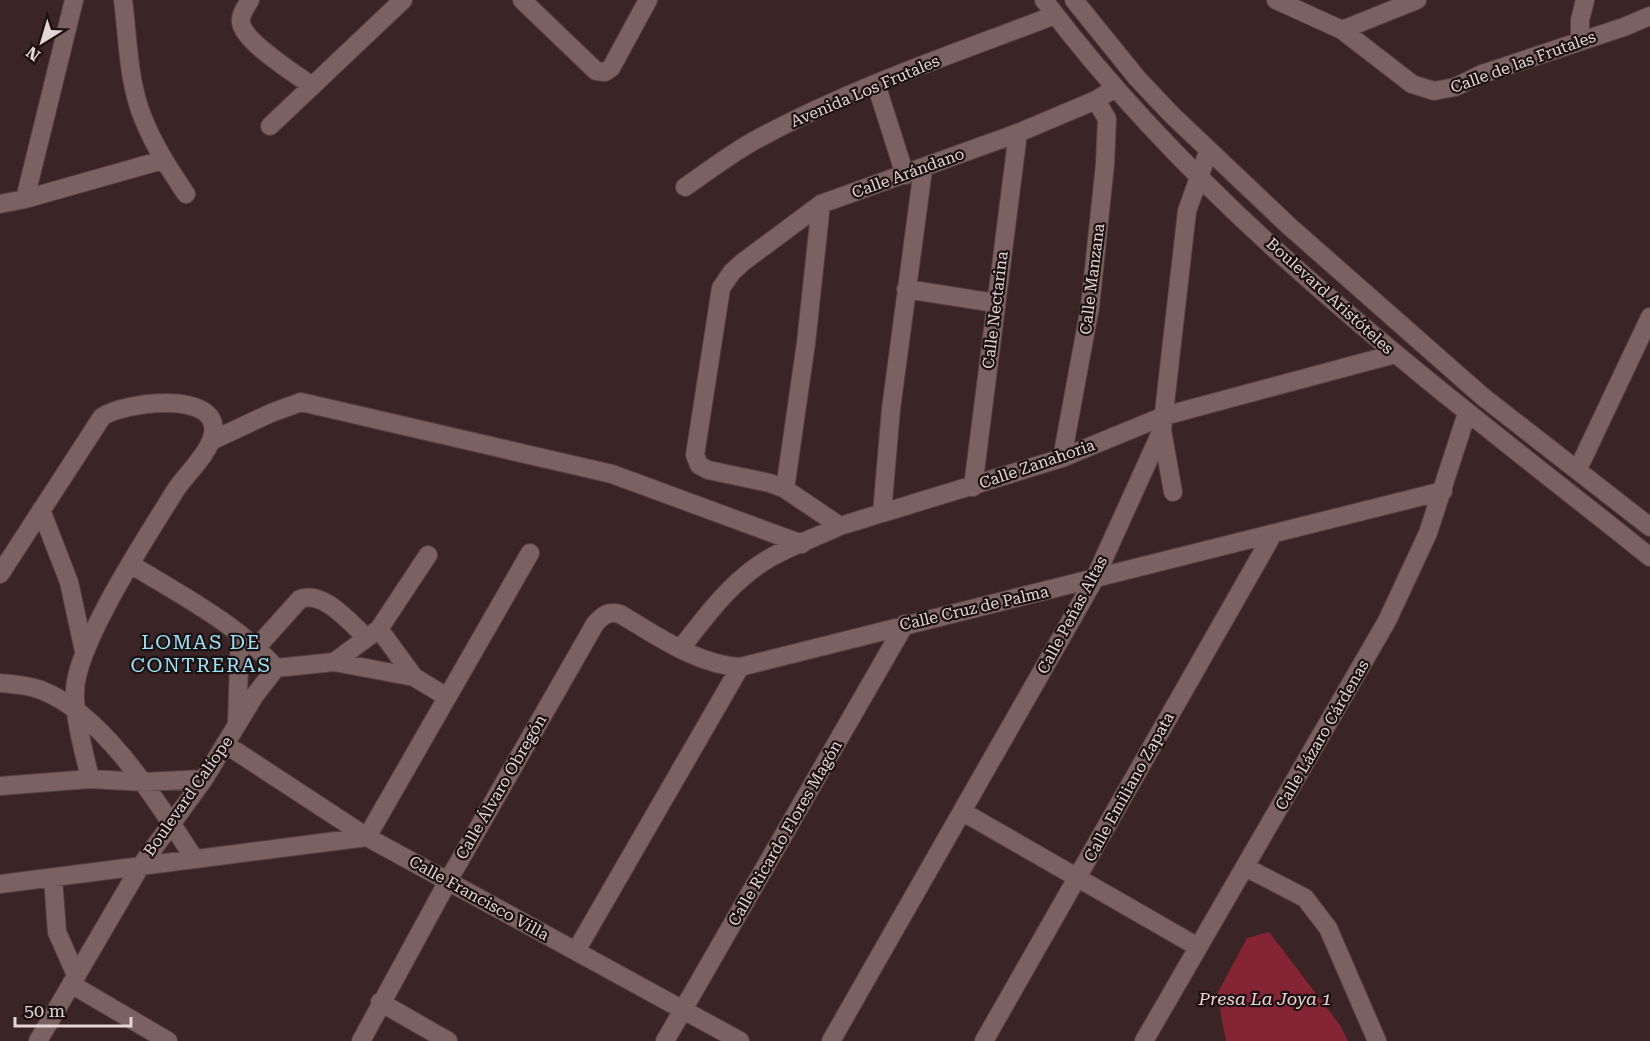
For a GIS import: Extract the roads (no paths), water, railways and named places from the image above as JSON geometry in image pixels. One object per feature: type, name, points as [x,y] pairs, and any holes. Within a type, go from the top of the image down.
[{"type":"street","points":[[25,200],[74,0]]},
{"type":"street","points":[[123,0],[134,85],[142,117],[163,160],[186,194]]},
{"type":"street","points":[[250,0],[241,22],[245,32],[254,42],[312,86]]},
{"type":"street","points":[[270,126],[403,0]]},
{"type":"street","points":[[522,0],[596,71],[605,72],[611,68],[648,0]]},
{"type":"street","name":"Boulevard Aristóteles","points":[[1044,0],[1079,48],[1198,177],[1395,354],[1650,557]]},
{"type":"street","name":"Boulevard Aristóteles","points":[[1074,0],[1137,78],[1208,152],[1482,396],[1650,526]]},
{"type":"street","name":"Calle de las Frutales","points":[[1276,0],[1341,30],[1412,84],[1434,91],[1455,87],[1482,74],[1650,15]]},
{"type":"street","points":[[1341,30],[1417,0]]},
{"type":"street","points":[[1580,41],[1580,20],[1585,0]]},
{"type":"street","name":"Avenida Los Frutales","points":[[684,187],[758,139],[876,84],[1055,15]]},
{"type":"street","points":[[876,84],[905,175]]},
{"type":"street","name":"Calle Arándano","points":[[785,489],[770,483],[708,471],[699,465],[696,455],[721,288],[732,272],[820,204],[923,169],[1018,133],[1096,100],[1114,88]]},
{"type":"street","name":"Calle Manzana","points":[[1062,458],[1090,307],[1105,164],[1107,118],[1096,100]]},
{"type":"street","name":"Calle Nectarina","points":[[973,487],[1018,133]]},
{"type":"street","name":"Calle Peñas Altas","points":[[831,1041],[1094,580],[1163,423],[1187,210],[1208,152]]},
{"type":"street","points":[[0,204],[25,200],[163,160]]},
{"type":"street","points":[[882,513],[891,409],[923,169]]},
{"type":"street","points":[[820,204],[806,343],[785,489],[840,526]]},
{"type":"street","points":[[906,289],[995,303]]},
{"type":"street","points":[[1578,470],[1650,317]]},
{"type":"street","name":"Calle Zanahoria","points":[[681,648],[718,601],[747,574],[770,558],[840,526],[973,487],[1163,423],[1395,354]]},
{"type":"street","points":[[90,779],[75,709],[75,687],[84,651],[132,565],[176,490],[211,441],[271,413],[301,402],[612,474],[802,544]]},
{"type":"street","points":[[0,574],[102,417],[121,407],[186,404],[197,407],[212,422],[211,441]]},
{"type":"street","name":"Calle Lázaro Cárdenas","points":[[1144,1041],[1388,621],[1412,571],[1443,491],[1467,413]]},
{"type":"street","points":[[1163,423],[1173,492]]},
{"type":"street","name":"Calle Cruz de Palma","points":[[620,614],[681,648],[717,663],[740,667],[1443,491]]},
{"type":"street","points":[[41,510],[69,582],[84,651]]},
{"type":"street","name":"Calle Emiliano Zapata","points":[[984,1041],[1273,534]]},
{"type":"street","points":[[0,884],[367,837],[530,554]]},
{"type":"street","points":[[334,662],[373,633],[428,555]]},
{"type":"street","points":[[132,565],[201,606],[257,647],[276,668],[334,662],[414,678]]},
{"type":"street","points":[[257,647],[300,599],[310,595],[320,598],[373,633],[414,678],[447,697]]},
{"type":"street","name":"Calle Álvaro Obregón","points":[[361,1041],[380,1002],[595,624],[603,615],[611,612],[620,614]]},
{"type":"street","name":"Calle Ricardo Flores Magón","points":[[665,1041],[905,624]]},
{"type":"street","points":[[236,725],[240,634]]},
{"type":"street","points":[[576,951],[740,667]]},
{"type":"street","name":"Boulevard Calíope","points":[[38,1041],[140,867],[170,822],[204,779],[236,725],[276,668]]},
{"type":"street","points":[[0,683],[39,689],[75,709],[144,782],[194,858]]},
{"type":"street","name":"Calle Francisco Villa","points":[[225,744],[367,837],[740,1041]]},
{"type":"street","points":[[0,786],[90,779],[144,782],[204,779]]},
{"type":"street","points":[[963,812],[1198,947]]},
{"type":"street","points":[[1245,867],[1305,898],[1328,928],[1377,1041]]},
{"type":"street","points":[[53,878],[57,932],[73,980],[168,1041]]},
{"type":"street","points":[[380,1002],[448,1041]]},
{"type":"water","name":"Presa La Joya 1","points":[[1269,932],[1340,1025],[1348,1041],[1226,1041],[1217,994],[1247,938]]},
{"type":"district","name":"LOMAS DE CONTRERAS","points":[[201,654]]}]
